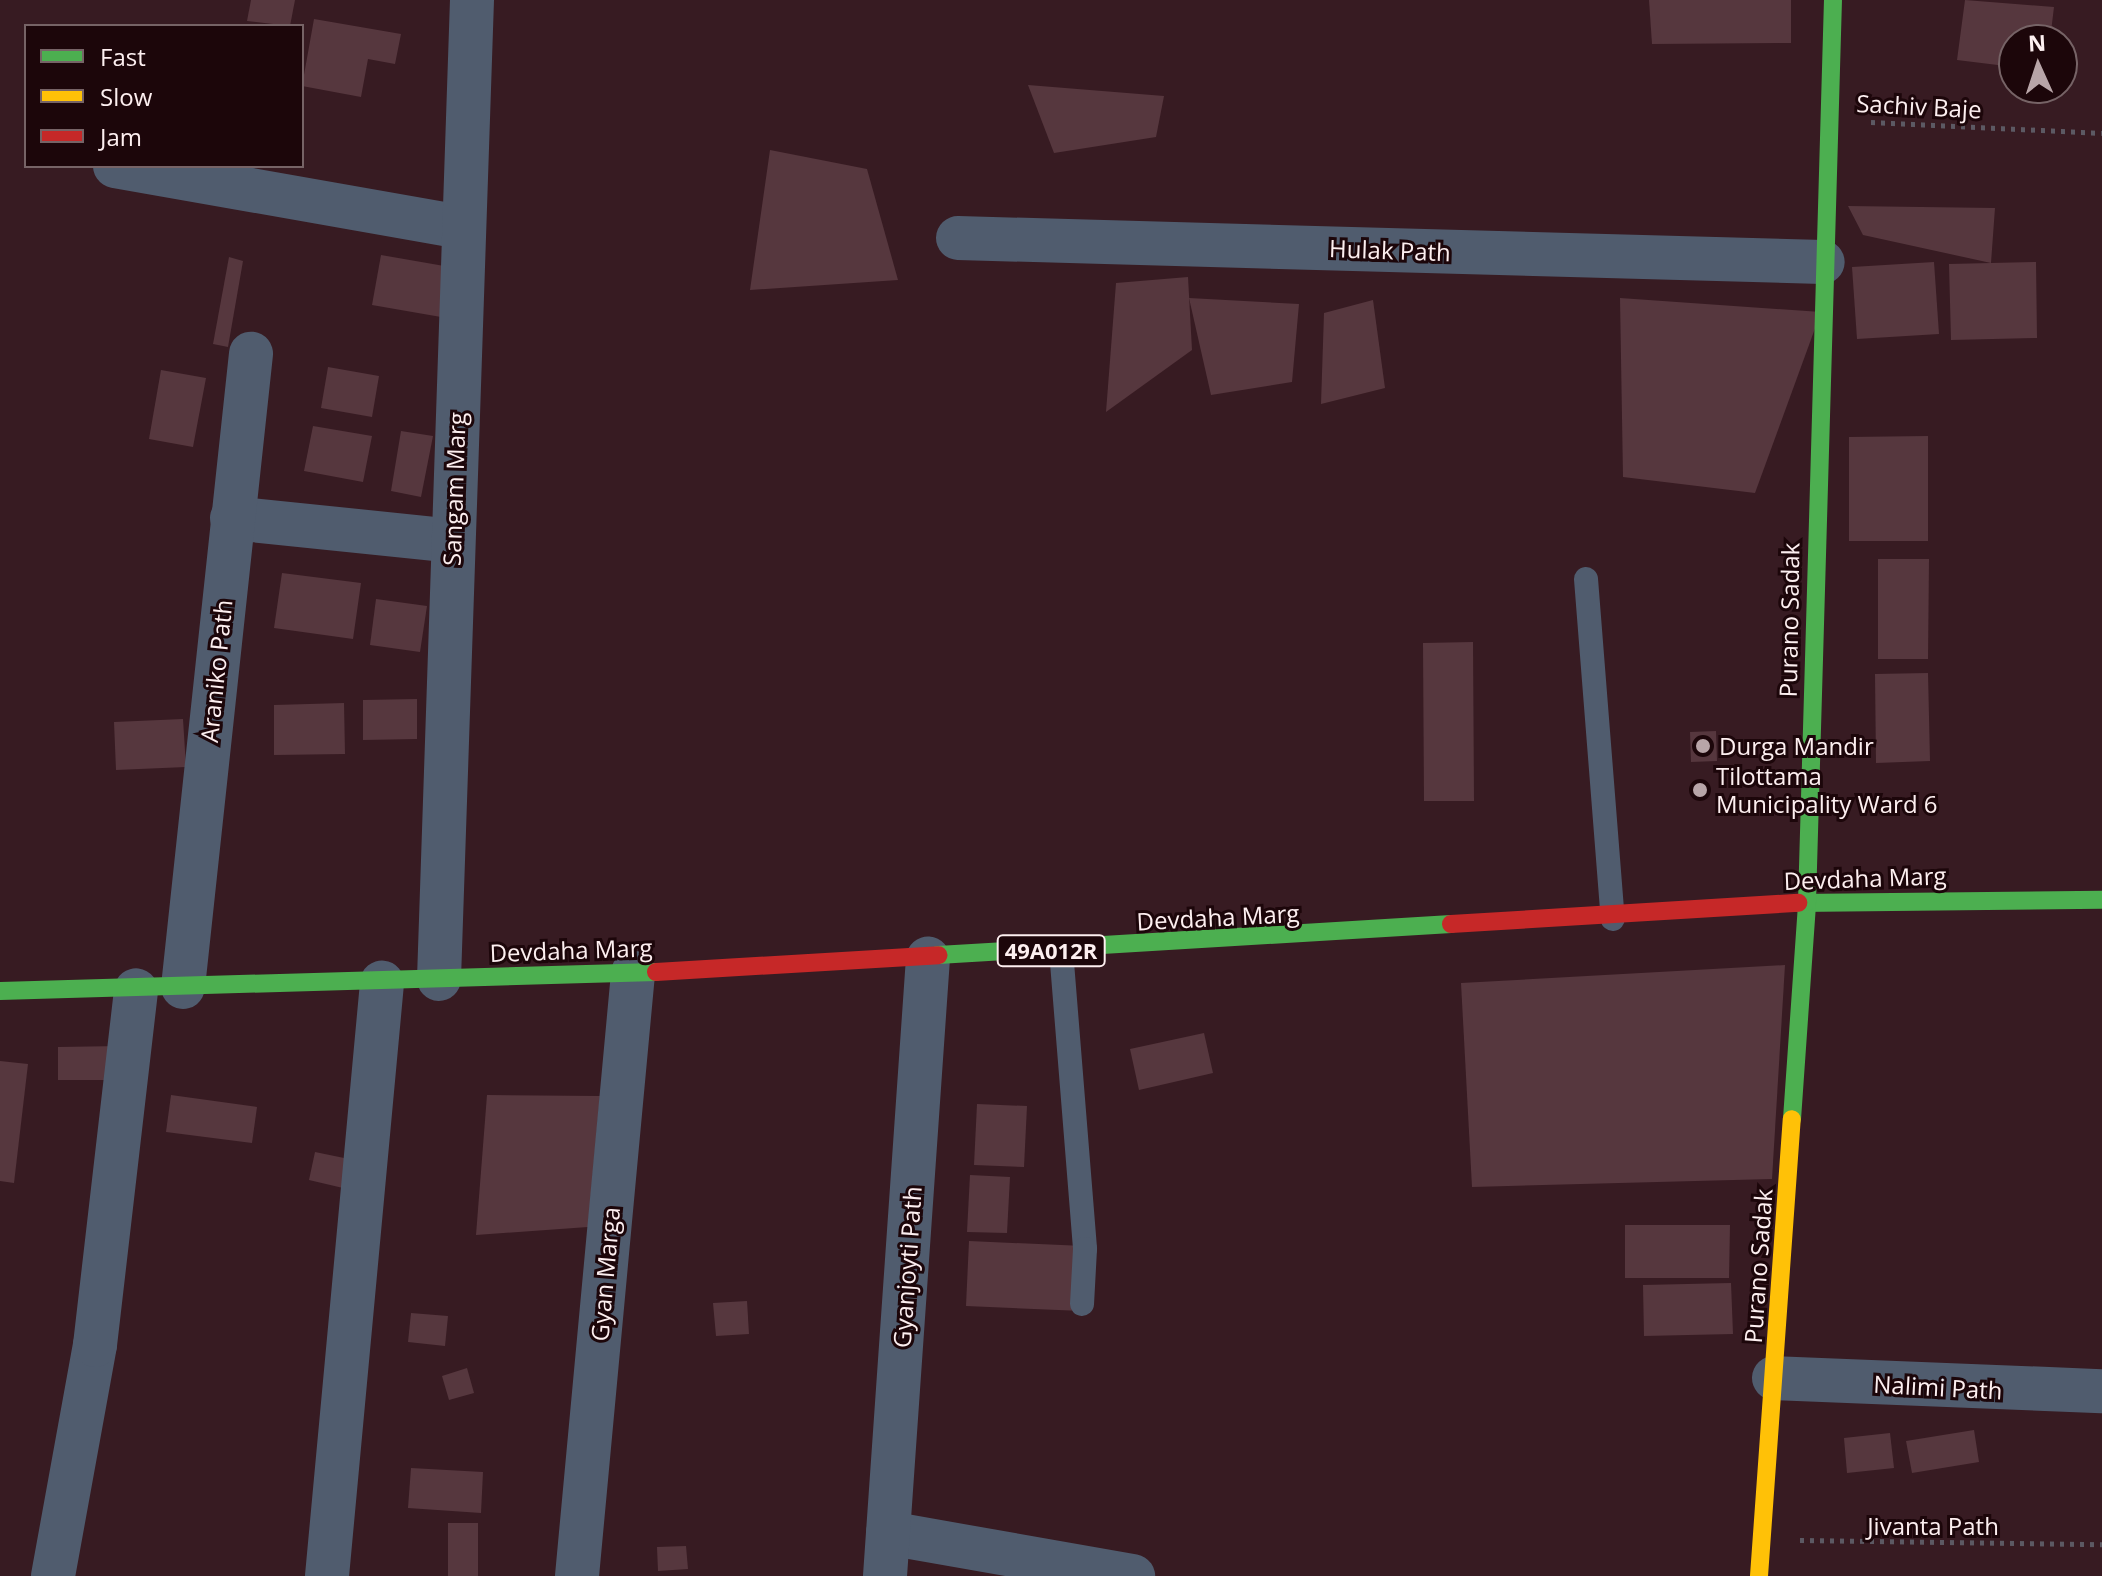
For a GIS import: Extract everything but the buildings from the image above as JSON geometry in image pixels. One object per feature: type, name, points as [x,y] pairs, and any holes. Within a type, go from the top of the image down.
[{"type":"main road","name":"Purano Sadak","points":[[1759,1576],[1807,902],[1823,262],[1833,0]]},
{"type":"main road","name":"Devdaha Marg","points":[[0,991],[136,990],[633,973],[1613,919],[1807,902],[2102,900]]},
{"type":"street","name":"Sangam Marg","points":[[439,979],[472,0]]},
{"type":"street","points":[[126,168],[462,227]]},
{"type":"street","name":"Hulak Path","points":[[958,238],[1823,262]]},
{"type":"street","name":"Araniko Path","points":[[183,987],[251,354]]},
{"type":"street","points":[[232,518],[453,541]]},
{"type":"street","name":"Gyanjoyti Path","points":[[885,1576],[928,958]]},
{"type":"street","name":"Gyan Marga","points":[[577,1576],[633,973]]},
{"type":"street","points":[[327,1576],[382,983]]},
{"type":"street","points":[[53,1576],[95,1345],[136,990]]},
{"type":"street","name":"Nalimi Path","points":[[1774,1378],[2102,1391]]},
{"type":"street","points":[[888,1533],[1133,1576]]},
{"type":"lane","points":[[1586,579],[1613,919]]},
{"type":"lane","points":[[1061,950],[1085,1249],[1082,1304]]},
{"type":"path","name":"Sachiv Baje","points":[[1830,120],[2102,133]]},
{"type":"path","name":"Jivanta Path","points":[[1763,1538],[2102,1544]]},
{"type":"traffic: fast","points":[[1792,1119],[1807,902],[1833,0]]},
{"type":"traffic: fast","points":[[1798,903],[2102,900]]},
{"type":"traffic: fast","points":[[938,955],[1451,924]]},
{"type":"traffic: fast","points":[[0,991],[656,972]]},
{"type":"traffic: slow","points":[[1759,1576],[1792,1119]]},
{"type":"traffic: jam","points":[[1451,924],[1798,903]]},
{"type":"traffic: jam","points":[[656,972],[938,955]]},
{"type":"place","name":"Durga Mandir","points":[[1703,746]]},
{"type":"place","name":"Tilottama Municipality Ward 6","points":[[1700,790]]}]
